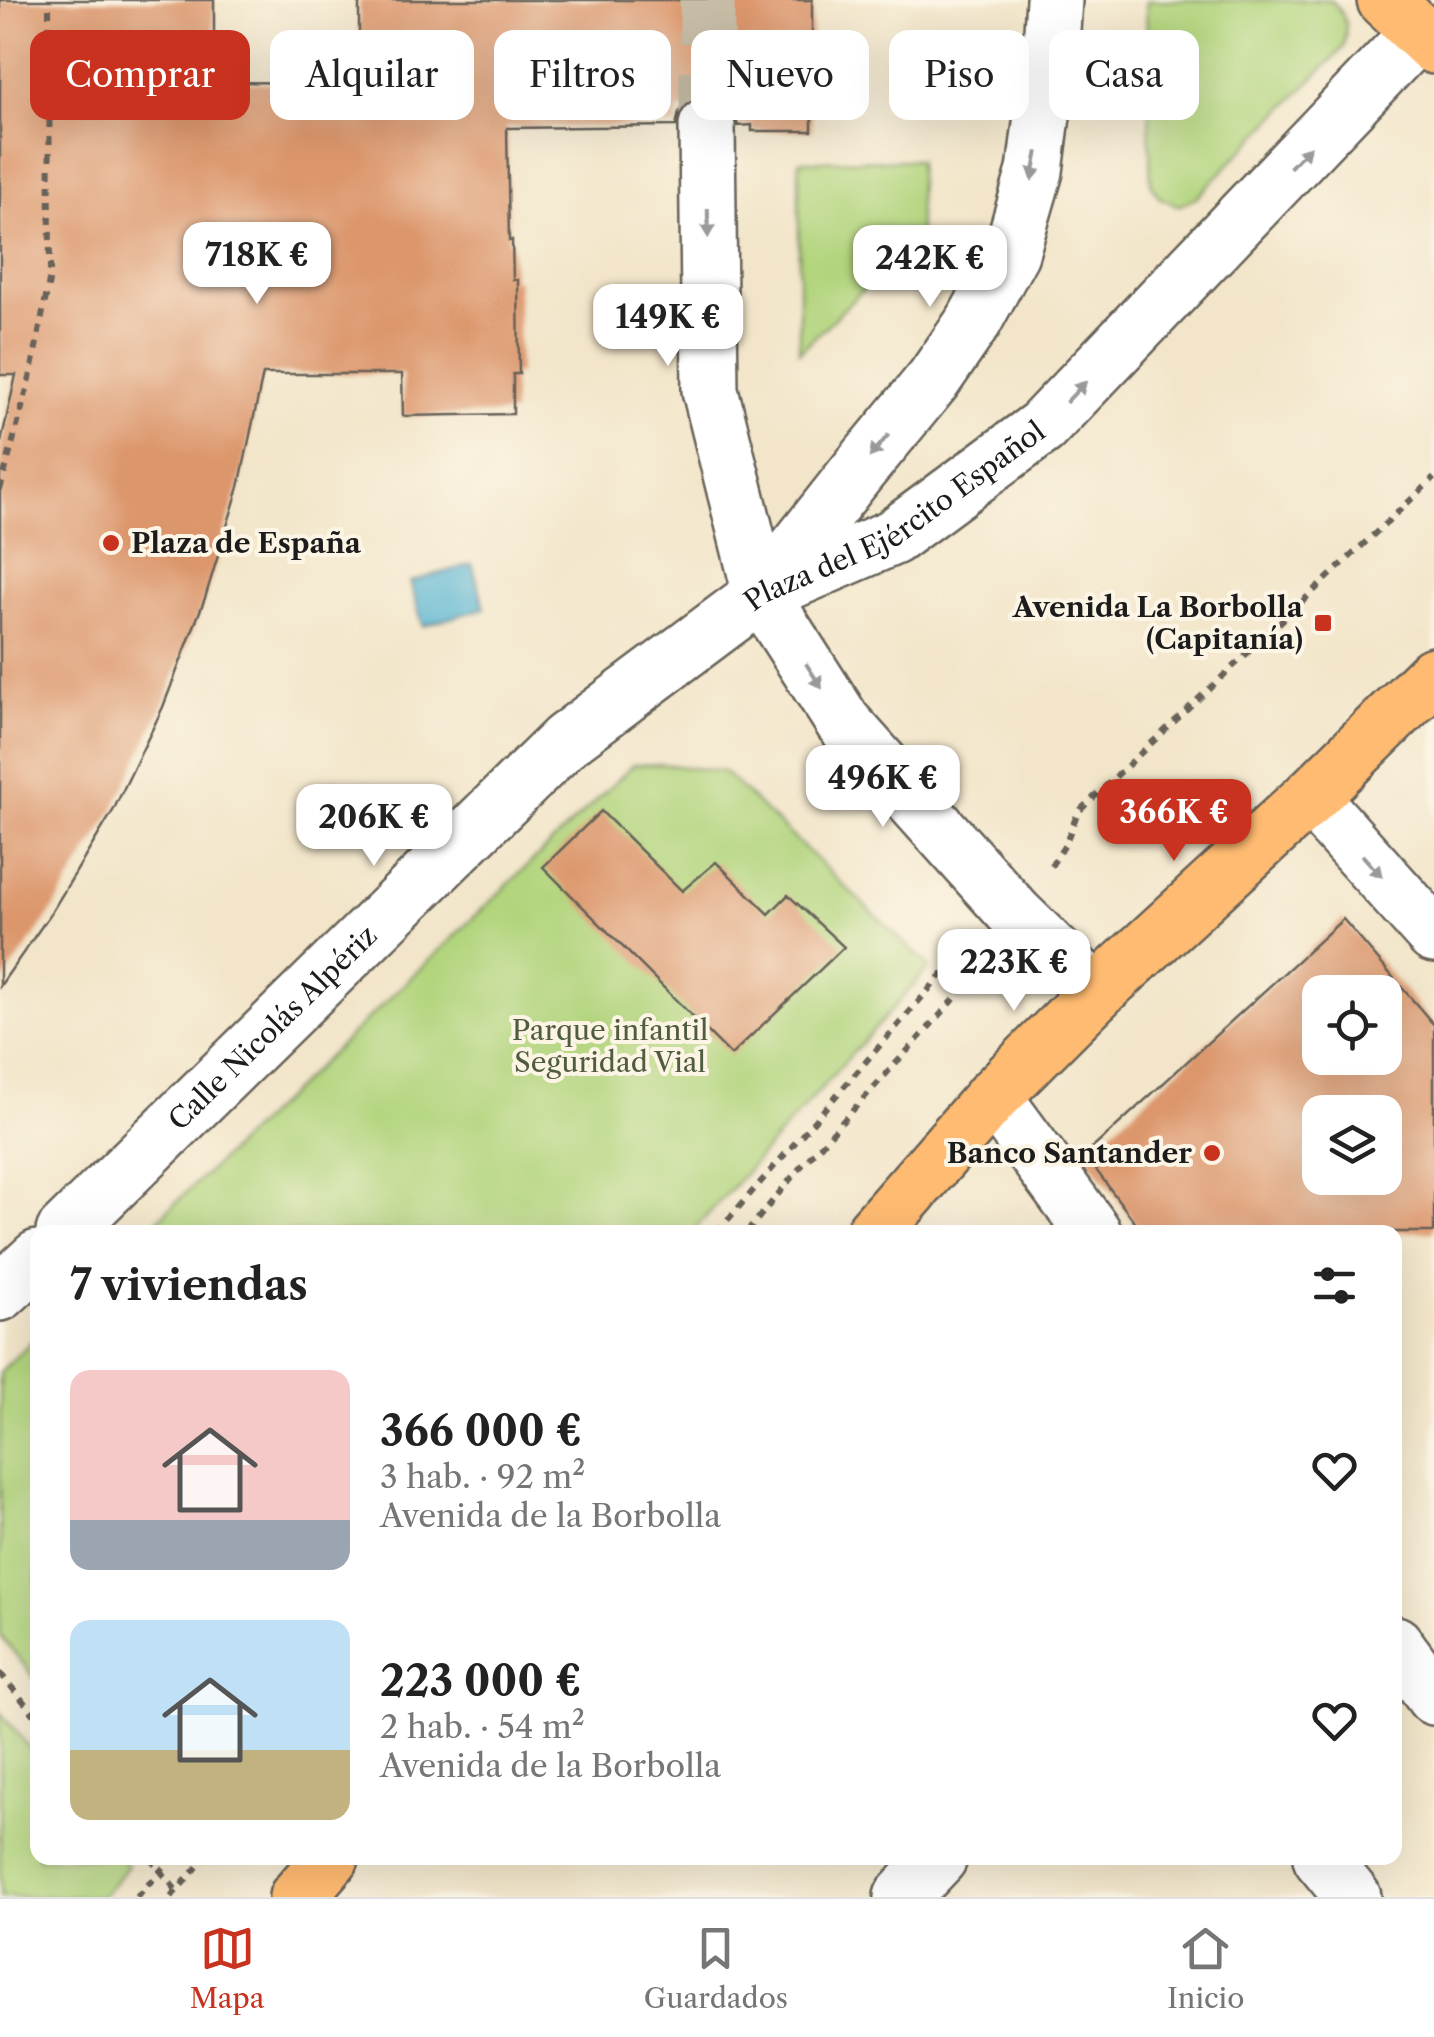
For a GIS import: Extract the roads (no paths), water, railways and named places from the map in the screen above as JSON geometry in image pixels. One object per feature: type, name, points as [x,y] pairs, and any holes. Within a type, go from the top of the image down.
[{"type":"main road","points":[[880,1225],[993,1096],[1096,993],[1310,797],[1434,675]]},
{"type":"main road","points":[[297,1897],[325,1865]]},
{"type":"street","name":"Plaza del Ejército Español","points":[[761,594],[934,379],[974,321],[1011,253],[1035,171],[1054,0]]},
{"type":"street","name":"Plaza del Ejército Español","points":[[761,594],[893,537],[1042,427],[1413,26]]},
{"type":"street","points":[[707,126],[710,390],[761,594],[843,722],[1016,915],[1096,993]]},
{"type":"street","name":"Calle Nicolás Alpériz","points":[[71,1225],[566,740],[761,594]]},
{"type":"street","points":[[1310,797],[1434,935]]},
{"type":"street","points":[[993,1096],[1088,1225]]},
{"type":"street","points":[[0,1294],[30,1266]]},
{"type":"street","points":[[1402,1654],[1434,1697]]},
{"type":"street","points":[[902,1897],[932,1865]]},
{"type":"street","points":[[1327,1865],[1353,1897]]},
{"type":"water","points":[[472,564],[485,608],[423,626],[410,582]]},
{"type":"tunnel","points":[[707,0],[707,126]]},
{"type":"place","name":"Plaza de España","points":[[111,543]]},
{"type":"place","name":"Avenida La Borbolla (Capitanía)","points":[[1323,623]]},
{"type":"place","name":"Banco Santander","points":[[1212,1153]]},
{"type":"park label","name":"Parque infantil Seguridad Vial","points":[[610,1046]]}]
